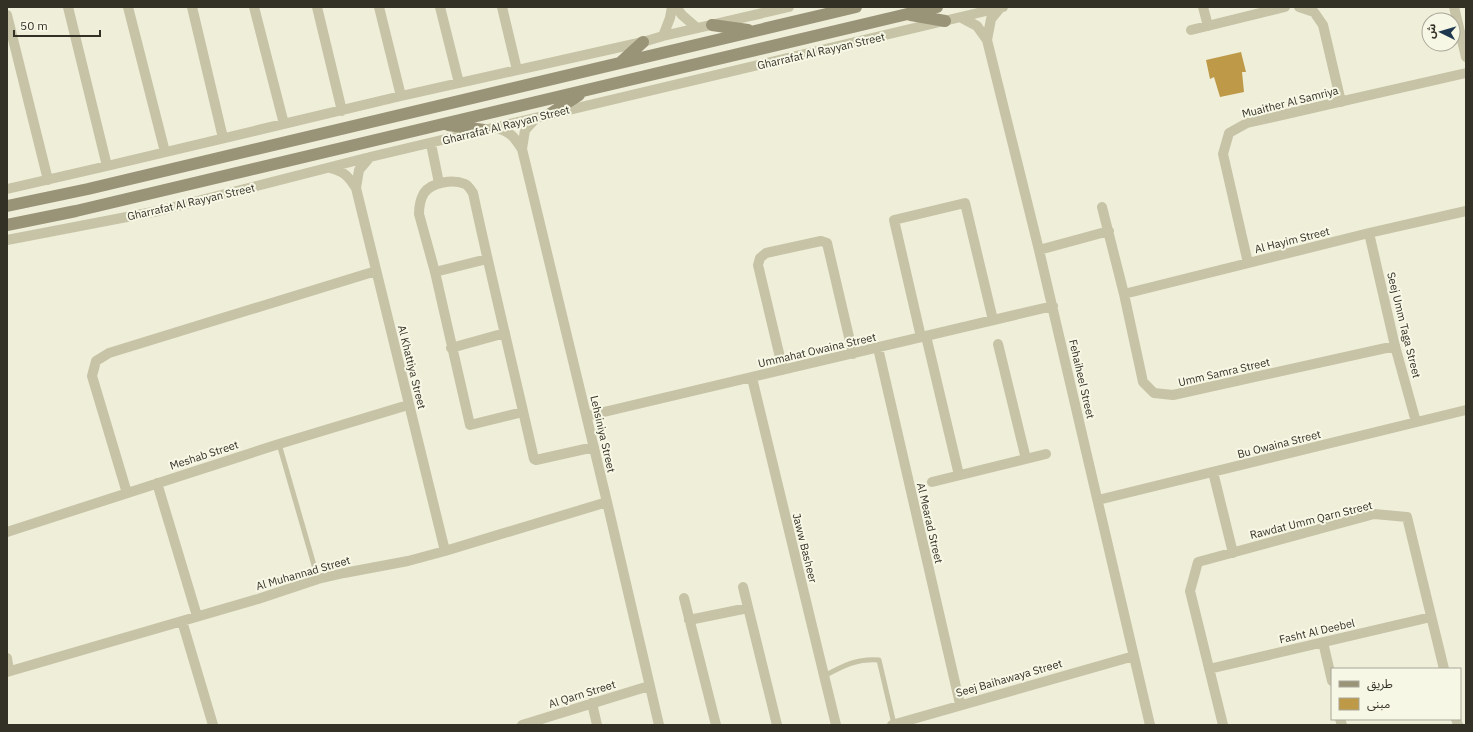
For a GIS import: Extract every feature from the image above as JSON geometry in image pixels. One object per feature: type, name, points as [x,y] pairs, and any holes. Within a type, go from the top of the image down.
[{"type":"main road","points":[[7,206],[88,189],[856,7]]},
{"type":"main road","name":"Gharrafat Al Rayyan Street","points":[[7,225],[76,211],[937,7]]},
{"type":"main road","points":[[906,14],[945,21]]},
{"type":"main road","points":[[712,26],[755,31]]},
{"type":"main road","points":[[620,64],[643,42]]},
{"type":"main road","points":[[550,114],[585,91]]},
{"type":"main road","points":[[441,124],[484,130]]},
{"type":"main road","points":[[7,232],[22,222]]},
{"type":"street","points":[[68,7],[107,166]]},
{"type":"street","points":[[128,7],[165,152]]},
{"type":"street","points":[[192,7],[223,138]]},
{"type":"street","points":[[254,7],[284,124]]},
{"type":"street","points":[[317,7],[342,111]]},
{"type":"street","points":[[380,7],[401,96]]},
{"type":"street","points":[[440,7],[459,83]]},
{"type":"street","points":[[502,7],[517,70]]},
{"type":"street","points":[[663,36],[670,18],[672,7]]},
{"type":"street","points":[[676,7],[685,19],[697,28]]},
{"type":"street","points":[[7,189],[401,96],[643,42],[789,7]]},
{"type":"street","name":"Gharrafat Al Rayyan Street","points":[[7,240],[158,211],[370,157],[431,144],[550,114],[962,18],[1002,7]]},
{"type":"street","name":"Fehaiheel Street","points":[[987,40],[991,19],[1002,7]]},
{"type":"street","points":[[1203,7],[1208,26]]},
{"type":"street","points":[[1192,30],[1285,7]]},
{"type":"street","points":[[1300,7],[1314,12],[1323,25],[1341,102]]},
{"type":"street","points":[[1454,7],[1466,57]]},
{"type":"street","points":[[7,15],[48,180]]},
{"type":"street","name":"Fehaiheel Street","points":[[962,18],[977,26],[987,40],[1053,306],[1150,725]]},
{"type":"street","name":"Muaither Al Samriya","points":[[1248,263],[1223,154],[1230,133],[1247,123],[1466,73]]},
{"type":"street","name":"Lehsiniya Street","points":[[522,150],[525,130],[536,118]]},
{"type":"street","name":"Lehsiniya Street","points":[[496,128],[512,134],[522,150],[587,416],[659,725]]},
{"type":"street","points":[[431,144],[439,183]]},
{"type":"street","name":"Al Khattiya Street","points":[[356,188],[359,170],[370,157]]},
{"type":"street","name":"Al Khattiya Street","points":[[328,168],[341,171],[346,174],[356,188],[445,551]]},
{"type":"street","points":[[524,412],[470,425],[451,348],[435,272],[419,214],[419,206],[425,192],[439,183],[453,181],[466,184],[473,193],[487,259],[524,412],[534,460],[594,447]]},
{"type":"street","points":[[959,475],[894,220],[965,203],[993,320]]},
{"type":"street","name":"Umm Samra Street","points":[[1102,207],[1124,294],[1143,382],[1154,393],[1173,395],[1395,346]]},
{"type":"street","name":"Al Hayim Street","points":[[1124,294],[1369,233],[1466,211]]},
{"type":"street","points":[[1039,250],[1109,231]]},
{"type":"street","name":"Seej Umm Taga Street","points":[[1369,233],[1395,346],[1416,422]]},
{"type":"street","points":[[783,370],[758,265],[760,258],[766,253],[821,241],[827,243],[853,354]]},
{"type":"street","points":[[435,272],[487,259]]},
{"type":"street","points":[[127,493],[92,376],[96,361],[109,353],[376,271]]},
{"type":"street","name":"Ummahat Owaina Street","points":[[587,416],[1053,306]]},
{"type":"street","points":[[451,348],[505,333]]},
{"type":"street","points":[[998,344],[1026,459]]},
{"type":"street","name":"Al Mearad Street","points":[[878,348],[960,704]]},
{"type":"street","name":"Jaww Basheer","points":[[752,378],[836,725]]},
{"type":"street","name":"Meshab Street","points":[[7,532],[408,404]]},
{"type":"street","name":"Bu Owaina Street","points":[[1098,500],[1466,410]]},
{"type":"street","points":[[932,482],[1046,454]]},
{"type":"street","points":[[1213,472],[1233,553]]},
{"type":"street","points":[[157,483],[197,616]]},
{"type":"street","name":"Al Muhannad Street","points":[[8,672],[318,579],[408,561],[607,502]]},
{"type":"street","name":"Rawdat Umm Qarn Street","points":[[1223,725],[1190,591],[1198,562],[1374,514],[1407,517],[1444,668]]},
{"type":"street","points":[[743,587],[776,725]]},
{"type":"street","points":[[684,598],[716,725]]},
{"type":"street","points":[[689,620],[748,608]]},
{"type":"street","name":"Fasht Al Deebel","points":[[1209,669],[1431,617]]},
{"type":"street","points":[[182,621],[213,725]]},
{"type":"street","points":[[1323,642],[1331,677]]},
{"type":"street","name":"Seej Baihawaya Street","points":[[893,725],[960,704],[1134,656]]},
{"type":"street","points":[[7,658],[8,672]]},
{"type":"street","name":"Al Qarn Street","points":[[522,725],[649,686]]},
{"type":"street","points":[[592,703],[597,725]]},
{"type":"lane","points":[[279,444],[318,579]]},
{"type":"lane","points":[[824,676],[850,663],[867,659],[879,660],[893,725]]},
{"type":"building","points":[[1241,52],[1246,72],[1242,72],[1244,92],[1220,97],[1214,77],[1210,79],[1206,60]]}]
